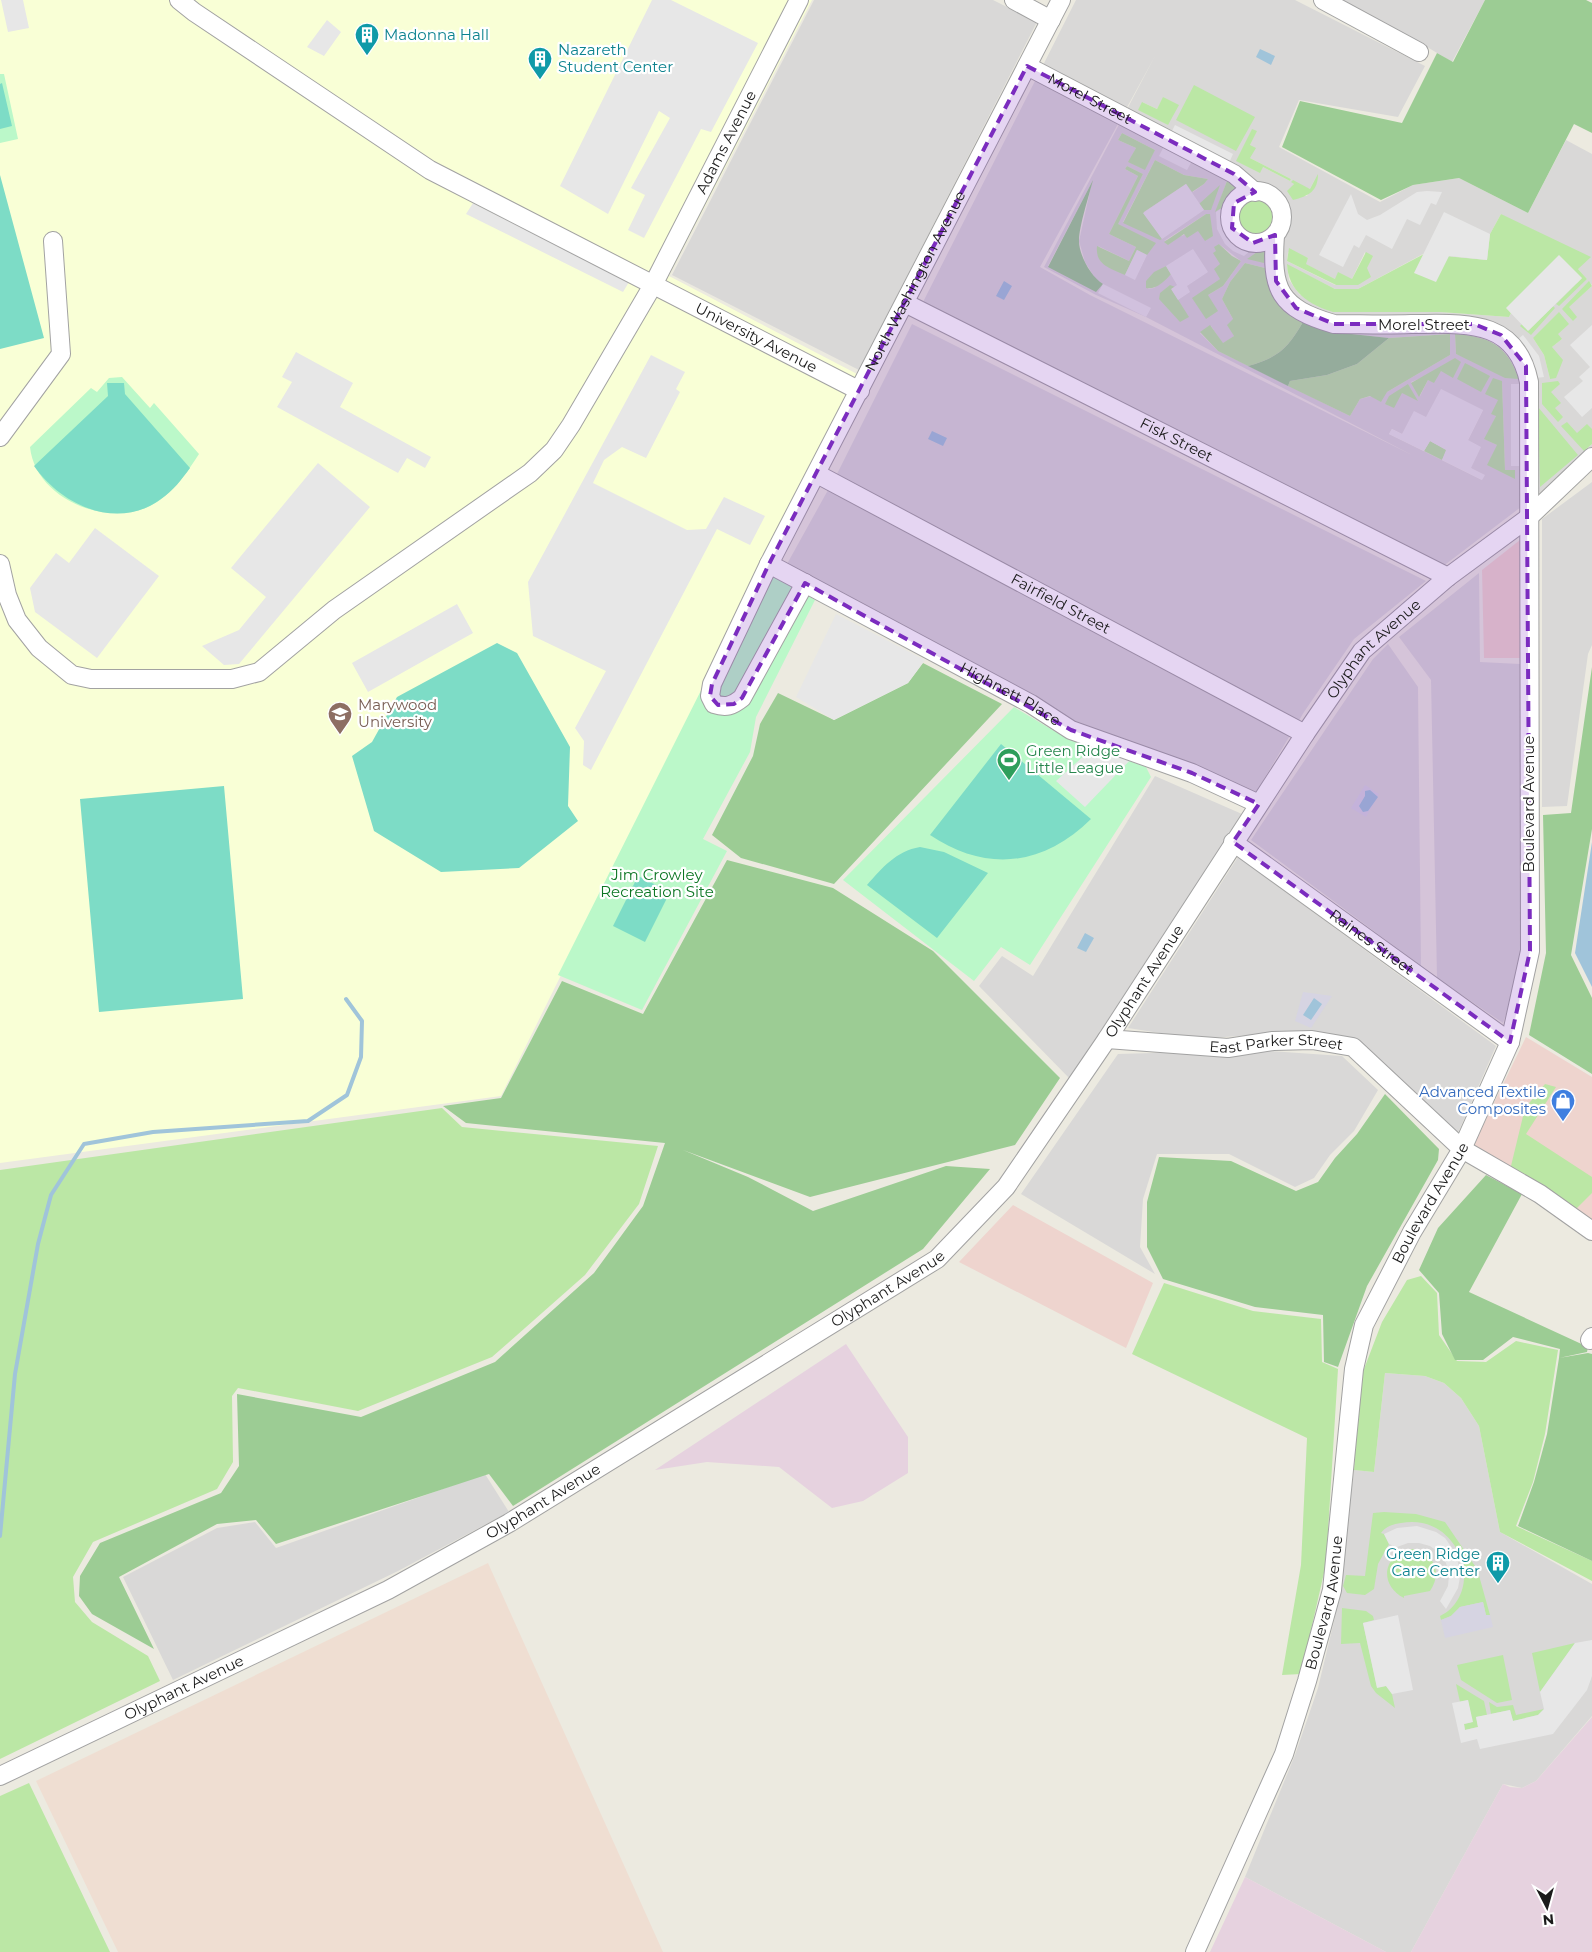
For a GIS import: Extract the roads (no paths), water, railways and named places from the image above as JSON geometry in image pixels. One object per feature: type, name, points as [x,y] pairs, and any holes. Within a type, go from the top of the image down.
[{"type":"street","name":"University Avenue","points":[[179,0],[194,12],[430,170],[860,391]]},
{"type":"street","name":"Adams Avenue","points":[[0,564],[7,595],[18,620],[39,648],[72,675],[91,679],[232,679],[259,672],[334,610],[530,473],[554,450],[653,285],[799,0]]},
{"type":"street","points":[[1014,0],[1051,20]]},
{"type":"street","name":"North Washington Avenue","points":[[805,583],[742,698],[724,707],[714,704],[710,696],[712,684],[769,564],[1061,0]]},
{"type":"street","points":[[1323,0],[1419,52]]},
{"type":"street","name":"Morel Street","points":[[1027,66],[1234,174],[1255,192],[1271,196],[1281,209],[1281,225],[1275,235],[1273,264],[1279,290],[1296,308],[1314,318],[1334,324],[1474,324],[1500,335],[1519,354],[1526,366],[1529,382],[1528,518]]},
{"type":"street","points":[[1255,192],[1247,193],[1234,203],[1230,219],[1232,228],[1245,241],[1253,243],[1262,243],[1275,235]]},
{"type":"street","points":[[0,436],[61,354],[53,241]]},
{"type":"street","name":"Fisk Street","points":[[905,304],[1448,577]]},
{"type":"street","points":[[1528,518],[1592,457]]},
{"type":"street","name":"Fairfield Street","points":[[817,474],[1305,734]]},
{"type":"street","name":"Olyphant Avenue","points":[[0,1776],[397,1586],[509,1523],[937,1259],[1006,1187],[1107,1039],[1233,842],[1362,652],[1383,631],[1448,577],[1528,518]]},
{"type":"street","name":"Boulevard Avenue","points":[[1195,1952],[1284,1754],[1307,1681],[1332,1590],[1354,1369],[1364,1325],[1412,1232],[1462,1149],[1510,1042],[1530,951],[1528,518]]},
{"type":"street","name":"Highnett Place","points":[[769,564],[1030,704],[1072,730],[1192,773],[1259,804]]},
{"type":"street","name":"Raines Street","points":[[1233,842],[1510,1042]]},
{"type":"street","name":"East Parker Street","points":[[1107,1039],[1228,1048],[1274,1041],[1312,1040],[1353,1046],[1462,1149],[1540,1194],[1592,1231]]},
{"type":"waterway","points":[[0,1536],[15,1374],[38,1244],[51,1195],[84,1144],[153,1132],[308,1121],[347,1095],[361,1057],[362,1021],[346,999]]},
{"type":"place","name":"Madonna Hall","points":[[367,56]]},
{"type":"place","name":"Nazareth Student Center","points":[[540,80]]},
{"type":"place","name":"Marywood University","points":[[340,735]]},
{"type":"place","name":"Green Ridge Little League","points":[[1009,781]]},
{"type":"place","name":"Advanced Textile Composites","points":[[1563,1122]]},
{"type":"place","name":"Green Ridge Care Center","points":[[1498,1584]]},
{"type":"park label","name":"Jim Crowley Recreation Site","points":[[657,884]]}]
